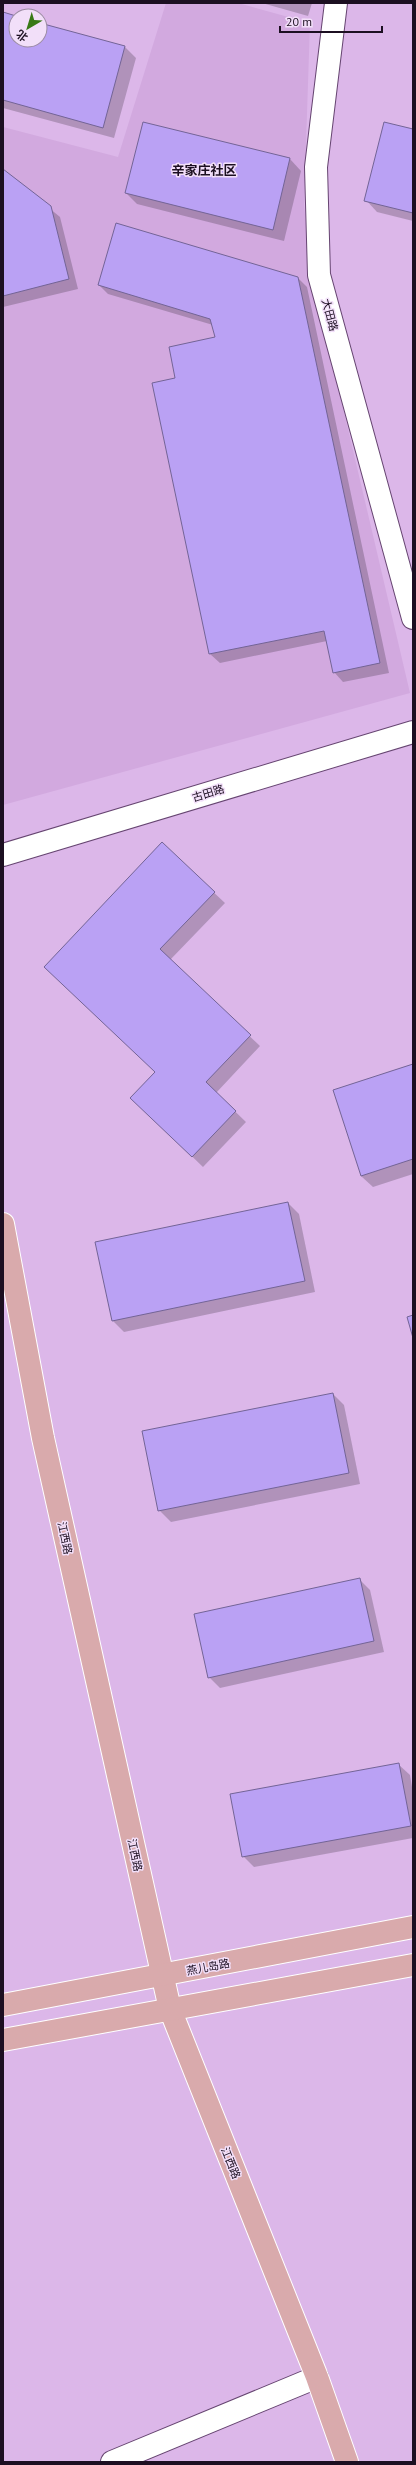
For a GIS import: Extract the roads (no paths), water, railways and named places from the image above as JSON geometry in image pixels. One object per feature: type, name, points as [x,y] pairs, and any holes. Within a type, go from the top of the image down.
[{"type":"main road","name":"江西路","points":[[3,1224],[43,1438],[170,2009],[317,2377],[347,2462]]},
{"type":"main road","name":"燕儿岛路","points":[[3,2005],[162,1976],[413,1927]]},
{"type":"main road","points":[[3,2040],[413,1965]]},
{"type":"street","name":"大田路","points":[[336,3],[316,167],[319,275],[413,618]]},
{"type":"street","name":"古田路","points":[[3,854],[413,732]]},
{"type":"street","points":[[112,2462],[317,2377]]},
{"type":"district","name":"辛家庄社区","points":[[204,170]]}]
